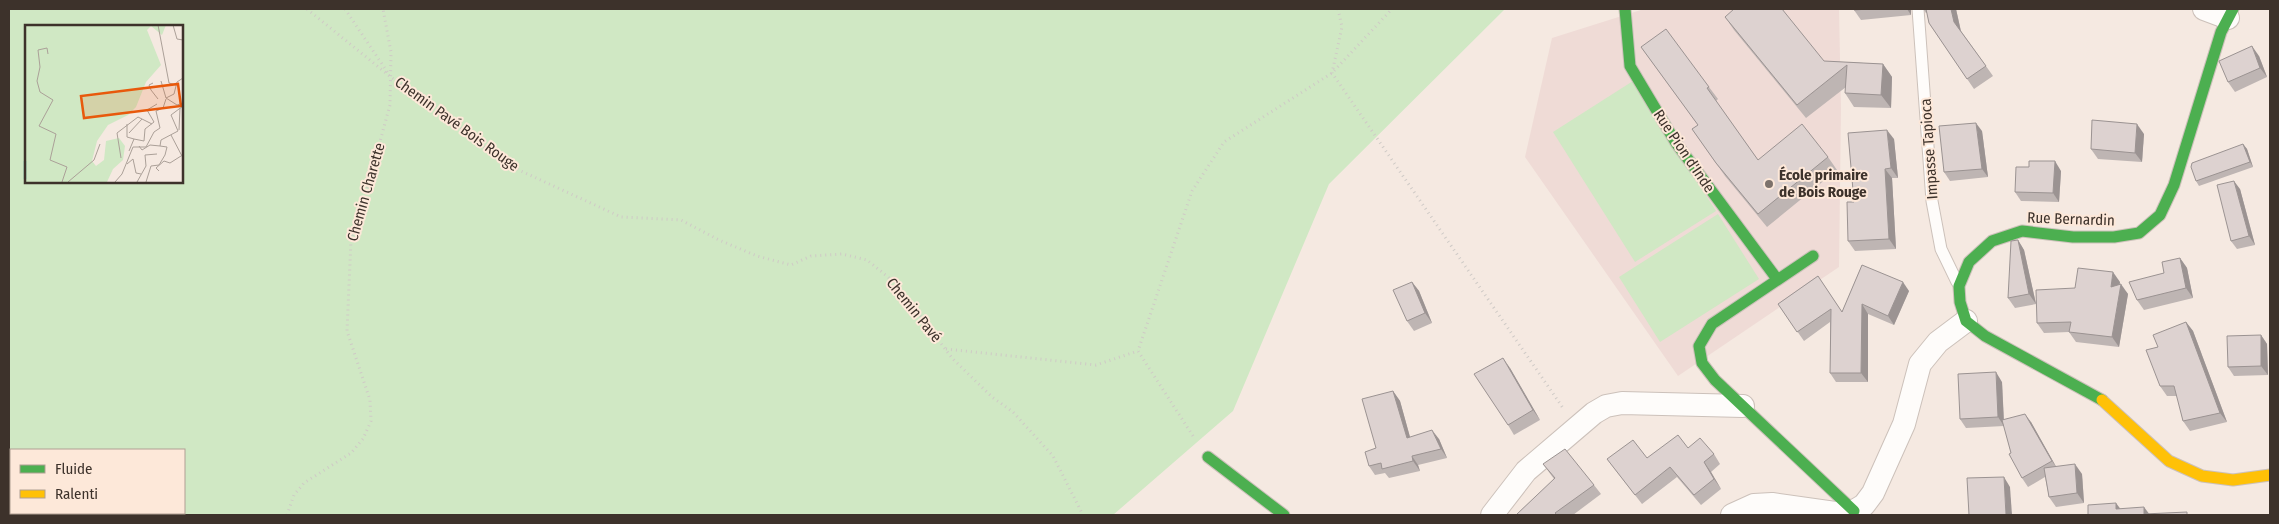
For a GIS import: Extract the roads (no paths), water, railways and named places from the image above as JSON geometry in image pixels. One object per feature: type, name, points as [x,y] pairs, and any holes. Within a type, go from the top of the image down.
[{"type":"main road","name":"Rue Pion d'Inde","points":[[1625,9],[1630,66],[1676,143],[1777,279]]},
{"type":"main road","name":"Rue Bernardin","points":[[1959,286],[1969,262],[1992,241],[2022,231],[2073,237],[2114,237],[2139,233],[2160,215],[2174,184],[2221,32],[2230,14]]},
{"type":"main road","points":[[1813,256],[1712,324],[1699,346],[1702,363],[1714,380],[1854,511]]},
{"type":"main road","points":[[1959,286],[1960,302],[1966,321],[1985,336],[2104,401],[2169,461],[2202,476],[2233,480],[2270,475]]},
{"type":"main road","points":[[1208,457],[1284,515]]},
{"type":"street","points":[[2204,9],[2230,14]]},
{"type":"street","points":[[1732,515],[1754,505],[1772,504],[1798,510],[1842,514],[1854,511],[1864,505],[1873,493],[1904,424],[1920,364],[1938,342],[1966,321]]},
{"type":"street","points":[[1492,515],[1526,471],[1576,427],[1606,406],[1622,403],[1743,406]]},
{"type":"lane","name":"Impasse Tapioca","points":[[1918,9],[1932,201],[1941,249],[1959,286]]},
{"type":"place","name":"École primaire de Bois Rouge","points":[[1769,184]]}]
